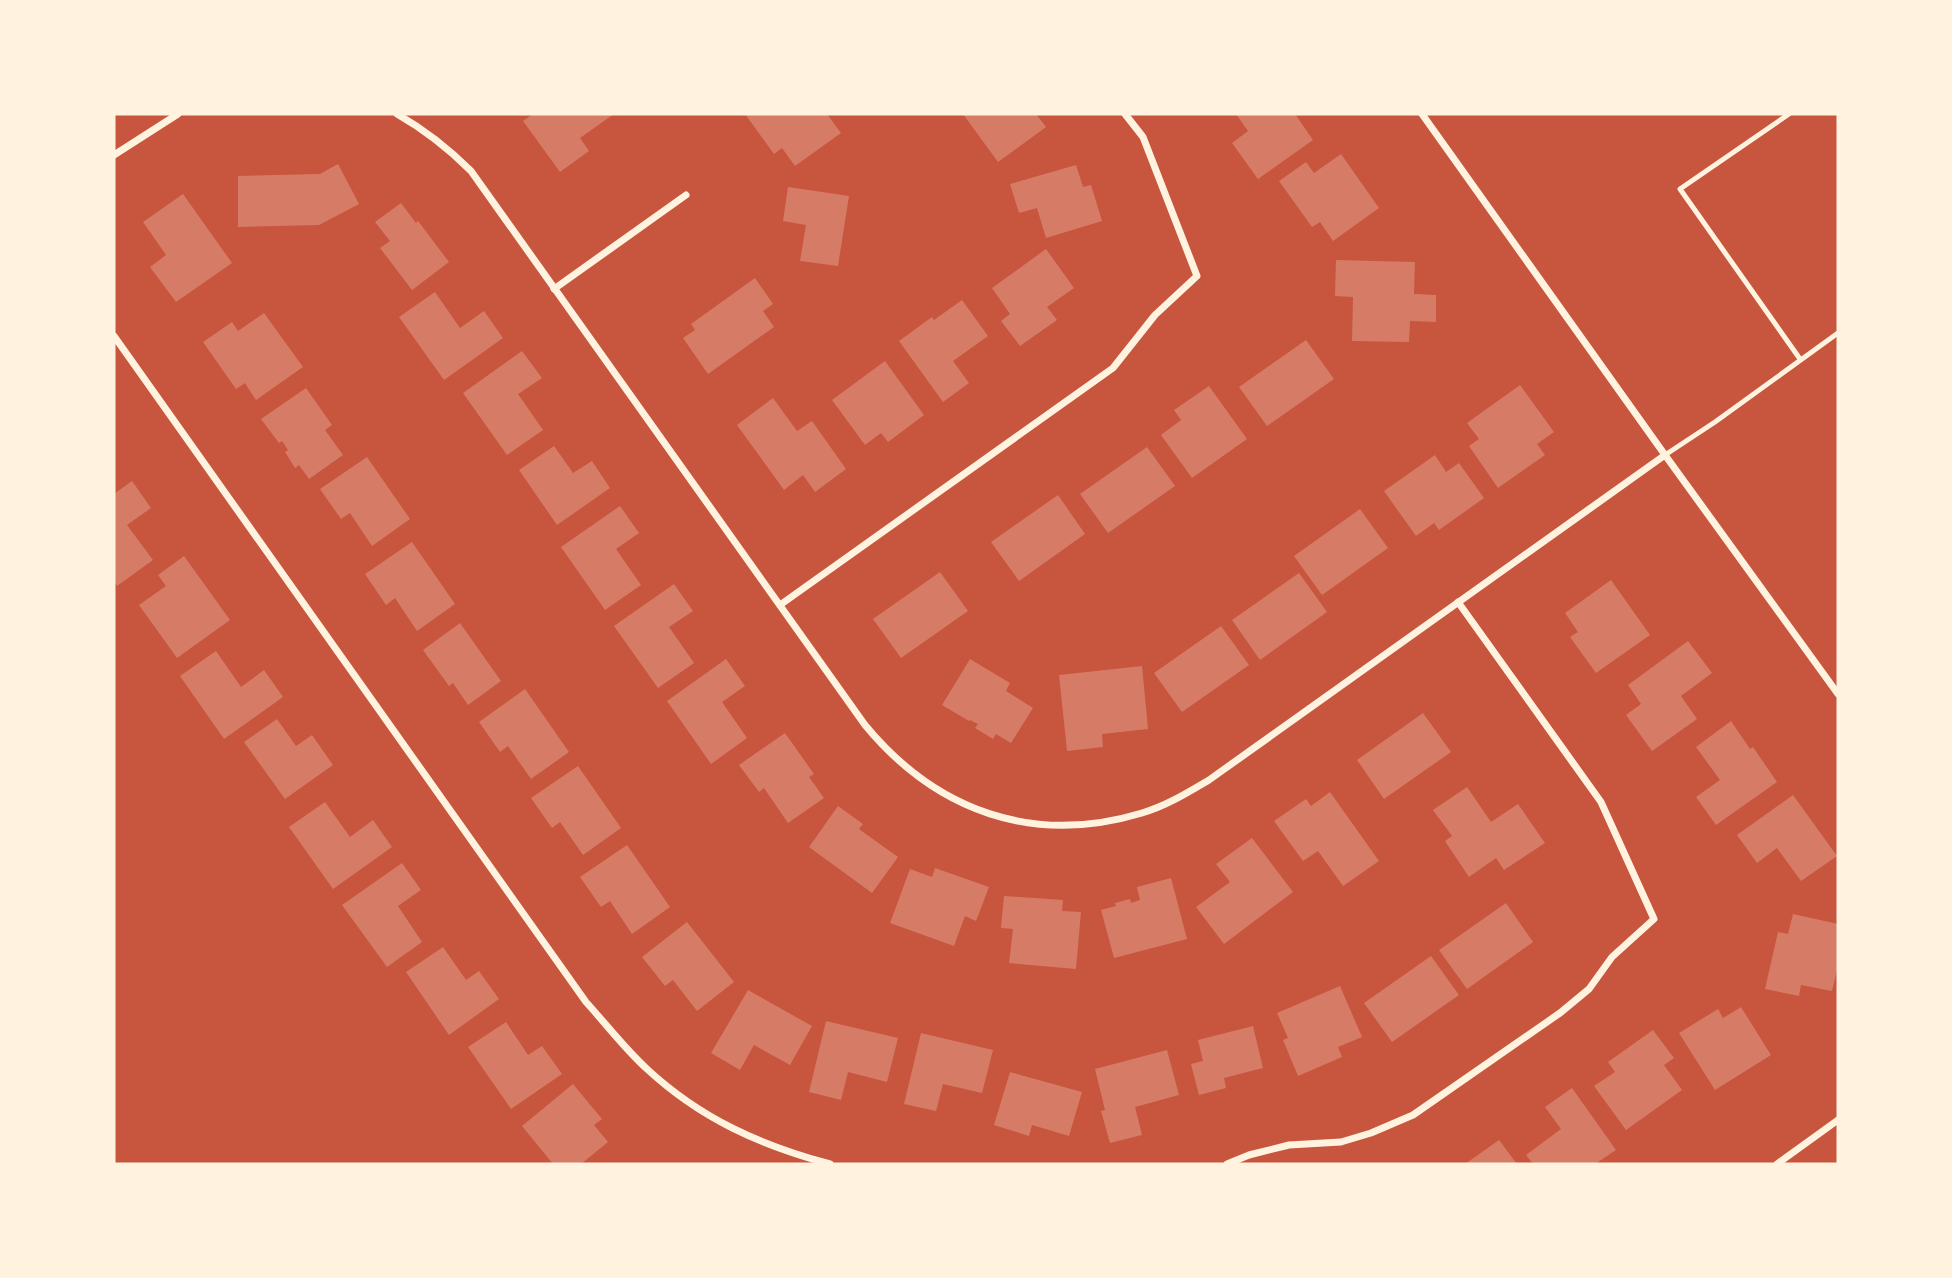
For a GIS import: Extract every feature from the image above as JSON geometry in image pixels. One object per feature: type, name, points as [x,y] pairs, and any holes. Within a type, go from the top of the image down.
[{"type":"street","points":[[114,155],[178,114]]},
{"type":"street","points":[[397,114],[452,151],[471,171],[864,725],[880,744],[911,771],[955,801],[983,813],[1046,825],[1097,824],[1142,813],[1171,802],[1209,780],[1665,455]]},
{"type":"street","points":[[780,605],[1113,368],[1156,315],[1197,276],[1143,137],[1125,114]]},
{"type":"street","points":[[1423,114],[1838,694]]},
{"type":"street","points":[[554,289],[686,195]]},
{"type":"street","points":[[114,336],[586,1002],[647,1069],[691,1104],[754,1139],[792,1154],[830,1164]]},
{"type":"street","points":[[1227,1164],[1249,1155],[1289,1146],[1341,1142],[1371,1133],[1413,1115],[1560,1013],[1589,989],[1612,957],[1654,919],[1601,802],[1458,602]]},
{"type":"street","points":[[1777,1164],[1838,1120]]},
{"type":"lane","points":[[1789,114],[1680,189],[1801,359]]},
{"type":"lane","points":[[1665,455],[1838,333]]},
{"type":"building","points":[[533,114],[614,114],[580,138],[589,151],[560,172],[523,121]]},
{"type":"building","points":[[745,114],[827,114],[841,133],[795,166],[782,148],[774,154]]},
{"type":"building","points":[[963,114],[1036,114],[1046,127],[998,162]]},
{"type":"building","points":[[1236,114],[1295,114],[1313,140],[1258,179],[1232,143],[1248,131]]},
{"type":"building","points":[[1341,154],[1379,208],[1333,241],[1320,222],[1312,227],[1279,181],[1306,162],[1314,173]]},
{"type":"building","points":[[338,164],[359,204],[319,225],[238,227],[238,176],[320,174]]},
{"type":"building","points":[[1076,165],[1083,187],[1091,185],[1102,221],[1046,238],[1037,208],[1019,213],[1010,184]]},
{"type":"building","points":[[788,187],[849,196],[838,266],[800,261],[806,225],[783,221]]},
{"type":"building","points":[[183,194],[232,263],[176,302],[150,267],[166,255],[143,222]]},
{"type":"building","points":[[401,203],[449,262],[412,290],[380,248],[390,241],[375,222]]},
{"type":"building","points":[[1046,249],[1074,288],[1047,307],[1057,320],[1020,346],[1001,321],[1010,314],[992,288]]},
{"type":"building","points":[[1336,260],[1415,262],[1414,294],[1436,295],[1436,322],[1410,321],[1409,342],[1352,341],[1353,297],[1335,296]]},
{"type":"building","points":[[755,278],[773,304],[763,311],[774,327],[708,374],[683,338],[695,330],[691,324]]},
{"type":"building","points":[[435,292],[460,328],[484,311],[503,338],[444,380],[399,317]]},
{"type":"building","points":[[962,300],[988,336],[953,361],[969,383],[943,402],[899,341],[932,317],[934,320]]},
{"type":"building","points":[[264,313],[303,367],[256,400],[245,383],[236,389],[203,342],[232,322],[238,331]]},
{"type":"building","points":[[1306,340],[1334,379],[1267,426],[1239,387]]},
{"type":"building","points":[[522,351],[542,378],[518,394],[543,430],[507,455],[463,393]]},
{"type":"building","points":[[885,361],[924,415],[888,442],[881,433],[865,445],[832,400]]},
{"type":"building","points":[[1520,385],[1554,432],[1537,444],[1545,455],[1498,488],[1469,446],[1479,439],[1467,423]]},
{"type":"building","points":[[1209,386],[1247,439],[1192,478],[1161,435],[1181,420],[1174,410]]},
{"type":"building","points":[[306,388],[332,425],[325,430],[343,455],[309,479],[299,465],[295,468],[282,441],[279,443],[261,419]]},
{"type":"building","points":[[773,398],[797,431],[812,421],[846,469],[815,492],[803,475],[784,490],[737,425]]},
{"type":"building","points":[[554,446],[573,473],[592,461],[610,488],[557,525],[519,470]]},
{"type":"building","points":[[1147,447],[1175,486],[1108,533],[1080,494]]},
{"type":"building","points":[[1435,455],[1446,472],[1459,463],[1484,498],[1439,530],[1434,523],[1416,536],[1384,491]]},
{"type":"building","points":[[367,457],[410,519],[372,546],[350,513],[341,519],[320,489]]},
{"type":"building","points":[[132,481],[151,508],[127,525],[153,560],[117,586],[114,581],[114,494]]},
{"type":"building","points":[[1058,495],[1085,534],[1019,581],[991,542]]},
{"type":"building","points":[[620,506],[639,533],[616,549],[641,585],[605,610],[561,547]]},
{"type":"building","points":[[1360,509],[1388,548],[1322,595],[1294,556]]},
{"type":"building","points":[[412,542],[455,604],[417,631],[395,598],[386,605],[365,574]]},
{"type":"building","points":[[184,556],[230,620],[177,658],[139,605],[166,586],[158,575]]},
{"type":"building","points":[[940,572],[968,611],[901,658],[873,619]]},
{"type":"building","points":[[1299,573],[1327,612],[1260,660],[1232,620]]},
{"type":"building","points":[[1611,580],[1650,635],[1596,673],[1570,637],[1578,632],[1565,613]]},
{"type":"building","points":[[674,584],[693,611],[669,627],[694,663],[658,688],[614,626]]},
{"type":"building","points":[[460,623],[501,681],[468,705],[453,683],[449,686],[423,650]]},
{"type":"building","points":[[1221,626],[1249,665],[1182,712],[1154,673]]},
{"type":"building","points":[[1688,641],[1712,673],[1681,696],[1697,719],[1652,751],[1626,715],[1641,704],[1628,685]]},
{"type":"building","points":[[216,651],[241,687],[264,670],[283,697],[224,739],[180,676]]},
{"type":"building","points":[[726,659],[745,686],[722,702],[747,738],[711,764],[667,701]]},
{"type":"building","points":[[970,659],[1010,683],[1006,691],[1033,708],[1011,743],[996,734],[993,739],[975,728],[978,724],[942,705]]},
{"type":"building","points":[[1142,666],[1148,729],[1102,734],[1103,747],[1067,751],[1059,675]]},
{"type":"building","points":[[525,689],[569,752],[531,779],[508,746],[500,752],[479,722]]},
{"type":"building","points":[[1423,713],[1451,752],[1384,799],[1357,760]]},
{"type":"building","points":[[277,719],[296,746],[312,735],[333,765],[285,799],[244,742]]},
{"type":"building","points":[[1731,721],[1777,782],[1716,825],[1696,797],[1720,780],[1696,747]]},
{"type":"building","points":[[785,733],[814,774],[809,777],[824,798],[788,823],[764,788],[759,792],[739,765]]},
{"type":"building","points":[[578,766],[621,828],[583,855],[560,822],[552,828],[531,798]]},
{"type":"building","points":[[1467,787],[1491,822],[1518,804],[1545,843],[1504,870],[1496,858],[1469,877],[1445,841],[1452,836],[1433,810]]},
{"type":"building","points":[[1330,792],[1379,861],[1343,886],[1318,851],[1303,861],[1274,821],[1306,799],[1311,806]]},
{"type":"building","points":[[1793,795],[1837,856],[1801,881],[1777,848],[1757,863],[1737,835]]},
{"type":"building","points":[[325,802],[350,837],[373,820],[392,847],[333,889],[289,827]]},
{"type":"building","points":[[838,806],[863,824],[859,829],[898,857],[872,893],[809,847]]},
{"type":"building","points":[[1252,838],[1293,892],[1224,944],[1196,907],[1230,882],[1216,864]]},
{"type":"building","points":[[627,845],[670,907],[632,934],[610,901],[601,907],[580,877]]},
{"type":"building","points":[[402,863],[421,890],[398,906],[422,942],[387,967],[342,905]]},
{"type":"building","points":[[935,868],[989,887],[976,921],[965,916],[954,946],[890,923],[910,869],[932,877]]},
{"type":"building","points":[[1171,878],[1187,939],[1114,958],[1101,910],[1130,899],[1131,903],[1140,900],[1137,887]]},
{"type":"building","points":[[1004,896],[1063,900],[1062,911],[1081,912],[1076,969],[1009,963],[1013,929],[1001,928]]},
{"type":"building","points":[[1506,903],[1533,942],[1467,989],[1439,950]]},
{"type":"building","points":[[1793,914],[1838,924],[1838,966],[1832,991],[1801,985],[1799,996],[1765,989],[1778,932],[1788,934]]},
{"type":"building","points":[[687,922],[734,982],[697,1011],[673,980],[665,986],[642,957]]},
{"type":"building","points":[[443,947],[466,980],[479,971],[499,999],[449,1035],[406,972]]},
{"type":"building","points":[[1431,956],[1459,995],[1392,1042],[1364,1003]]},
{"type":"building","points":[[1340,986],[1362,1037],[1338,1047],[1342,1057],[1298,1076],[1283,1040],[1288,1038],[1277,1013]]},
{"type":"building","points":[[748,990],[812,1026],[790,1065],[754,1045],[740,1070],[711,1053]]},
{"type":"building","points":[[1741,1007],[1771,1055],[1715,1090],[1679,1033],[1718,1009],[1723,1018]]},
{"type":"building","points":[[826,1021],[898,1038],[887,1082],[848,1072],[841,1100],[809,1092]]},
{"type":"building","points":[[506,1022],[528,1055],[542,1046],[562,1074],[511,1109],[468,1047]]},
{"type":"building","points":[[1253,1026],[1263,1068],[1224,1078],[1226,1088],[1199,1095],[1191,1064],[1203,1061],[1198,1040]]},
{"type":"building","points":[[1653,1030],[1674,1058],[1664,1065],[1682,1090],[1626,1130],[1594,1086],[1615,1072],[1608,1062]]},
{"type":"building","points":[[921,1033],[993,1050],[982,1093],[943,1084],[936,1111],[904,1104]]},
{"type":"building","points":[[1167,1050],[1179,1095],[1135,1107],[1142,1135],[1110,1143],[1101,1111],[1105,1110],[1095,1069]]},
{"type":"building","points":[[1010,1072],[1082,1092],[1069,1136],[1032,1125],[1029,1136],[994,1125]]},
{"type":"building","points":[[573,1084],[602,1119],[594,1125],[608,1142],[581,1164],[553,1164],[522,1126]]},
{"type":"building","points":[[1572,1088],[1616,1150],[1595,1164],[1533,1164],[1526,1155],[1561,1129],[1545,1107]]},
{"type":"building","points":[[1499,1140],[1517,1164],[1465,1164]]}]
